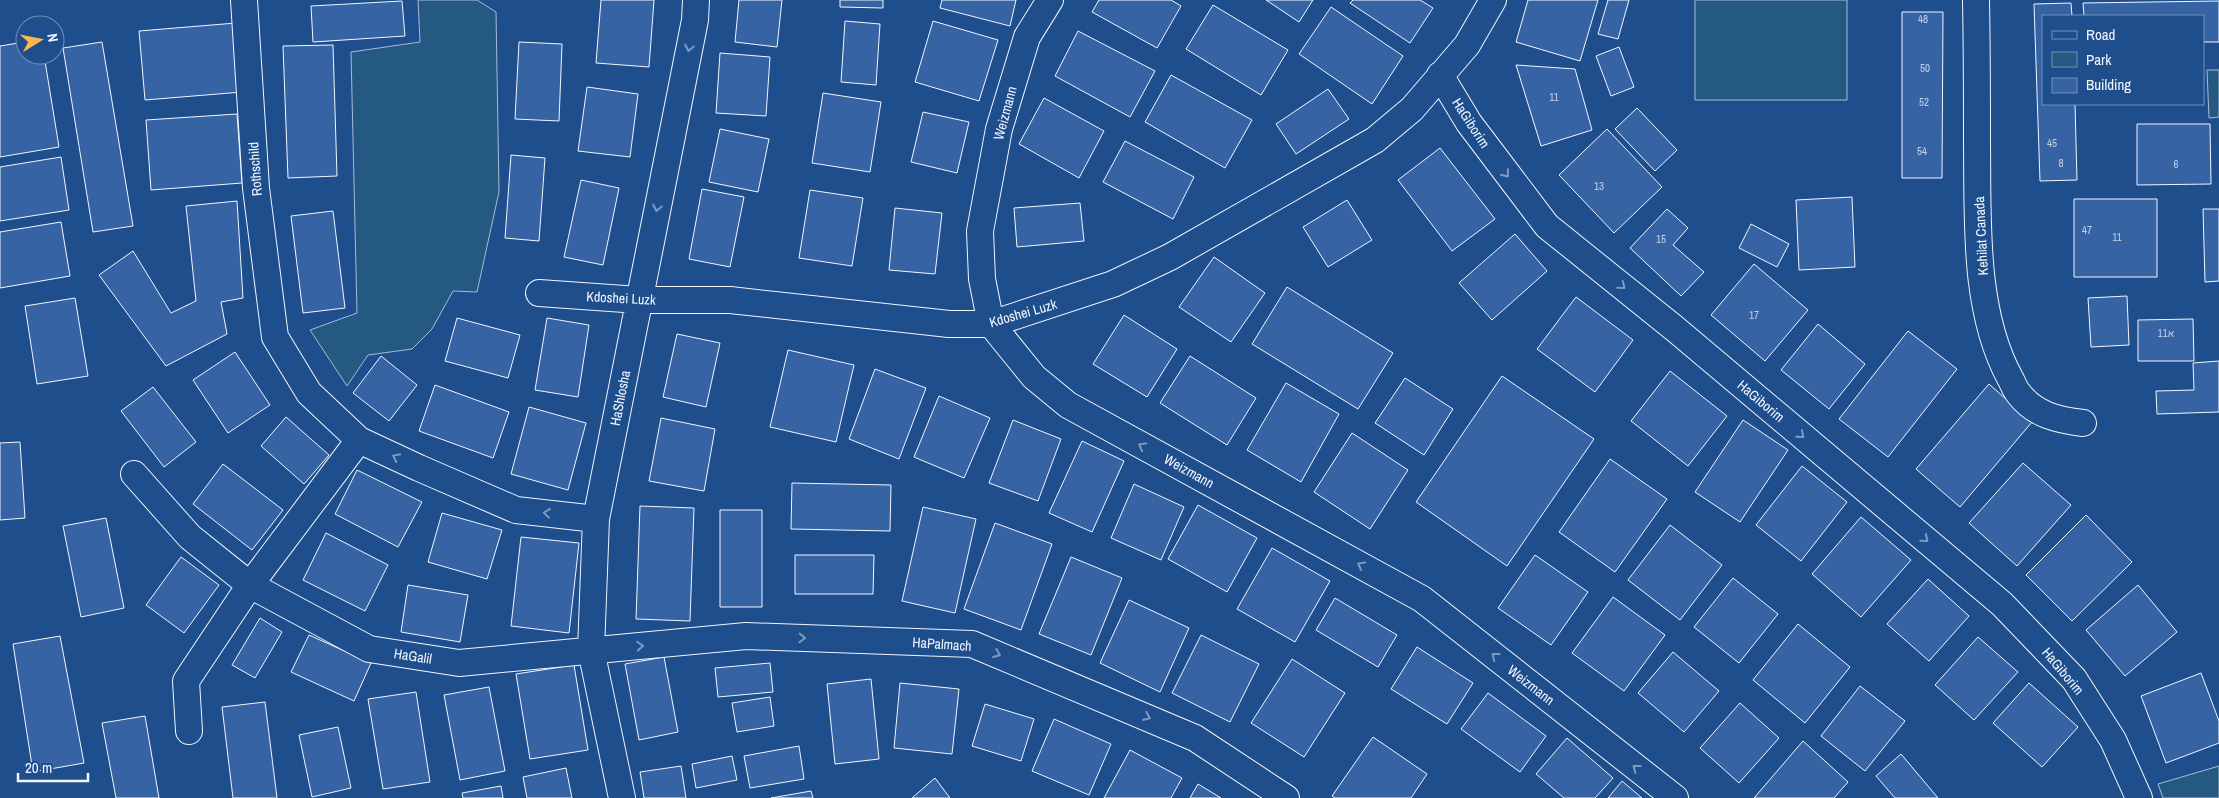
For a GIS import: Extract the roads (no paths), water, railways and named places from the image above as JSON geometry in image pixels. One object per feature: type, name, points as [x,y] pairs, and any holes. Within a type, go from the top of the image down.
[{"type":"street","name":"Rothschild","points":[[244,0],[256,188],[275,338],[308,393],[359,440]]},
{"type":"street","name":"HaShlosha","points":[[622,798],[592,650],[596,519],[695,20],[696,0]]},
{"type":"street","name":"Weizmann","points":[[1050,0],[1027,37],[999,129],[980,231],[982,279],[991,324],[1034,377],[1068,405],[1422,599],[1674,798]]},
{"type":"street","points":[[1440,75],[1467,45],[1494,0]]},
{"type":"street","name":"Kehilat Canada","points":[[1976,0],[1978,219],[1985,302],[1992,332],[2004,367],[2019,394],[2037,411],[2057,420],[2082,423]]},
{"type":"street","name":"Kdoshei Luzk","points":[[539,293],[639,300],[730,300],[948,324],[991,324],[1113,284],[1170,258],[1375,140],[1412,108],[1440,75]]},
{"type":"street","name":"HaGiborim","points":[[1440,75],[1469,123],[1547,226],[1674,328],[2002,604],[2074,680],[2113,740],[2139,798]]},
{"type":"street","points":[[189,731],[186,681],[250,585],[359,440],[516,510],[596,519]]},
{"type":"street","name":"HaGalil","points":[[134,474],[190,537],[250,585],[369,649],[459,663],[592,650]]},
{"type":"street","name":"HaPalmach","points":[[592,650],[746,636],[972,644],[1195,738],[1286,798]]}]
